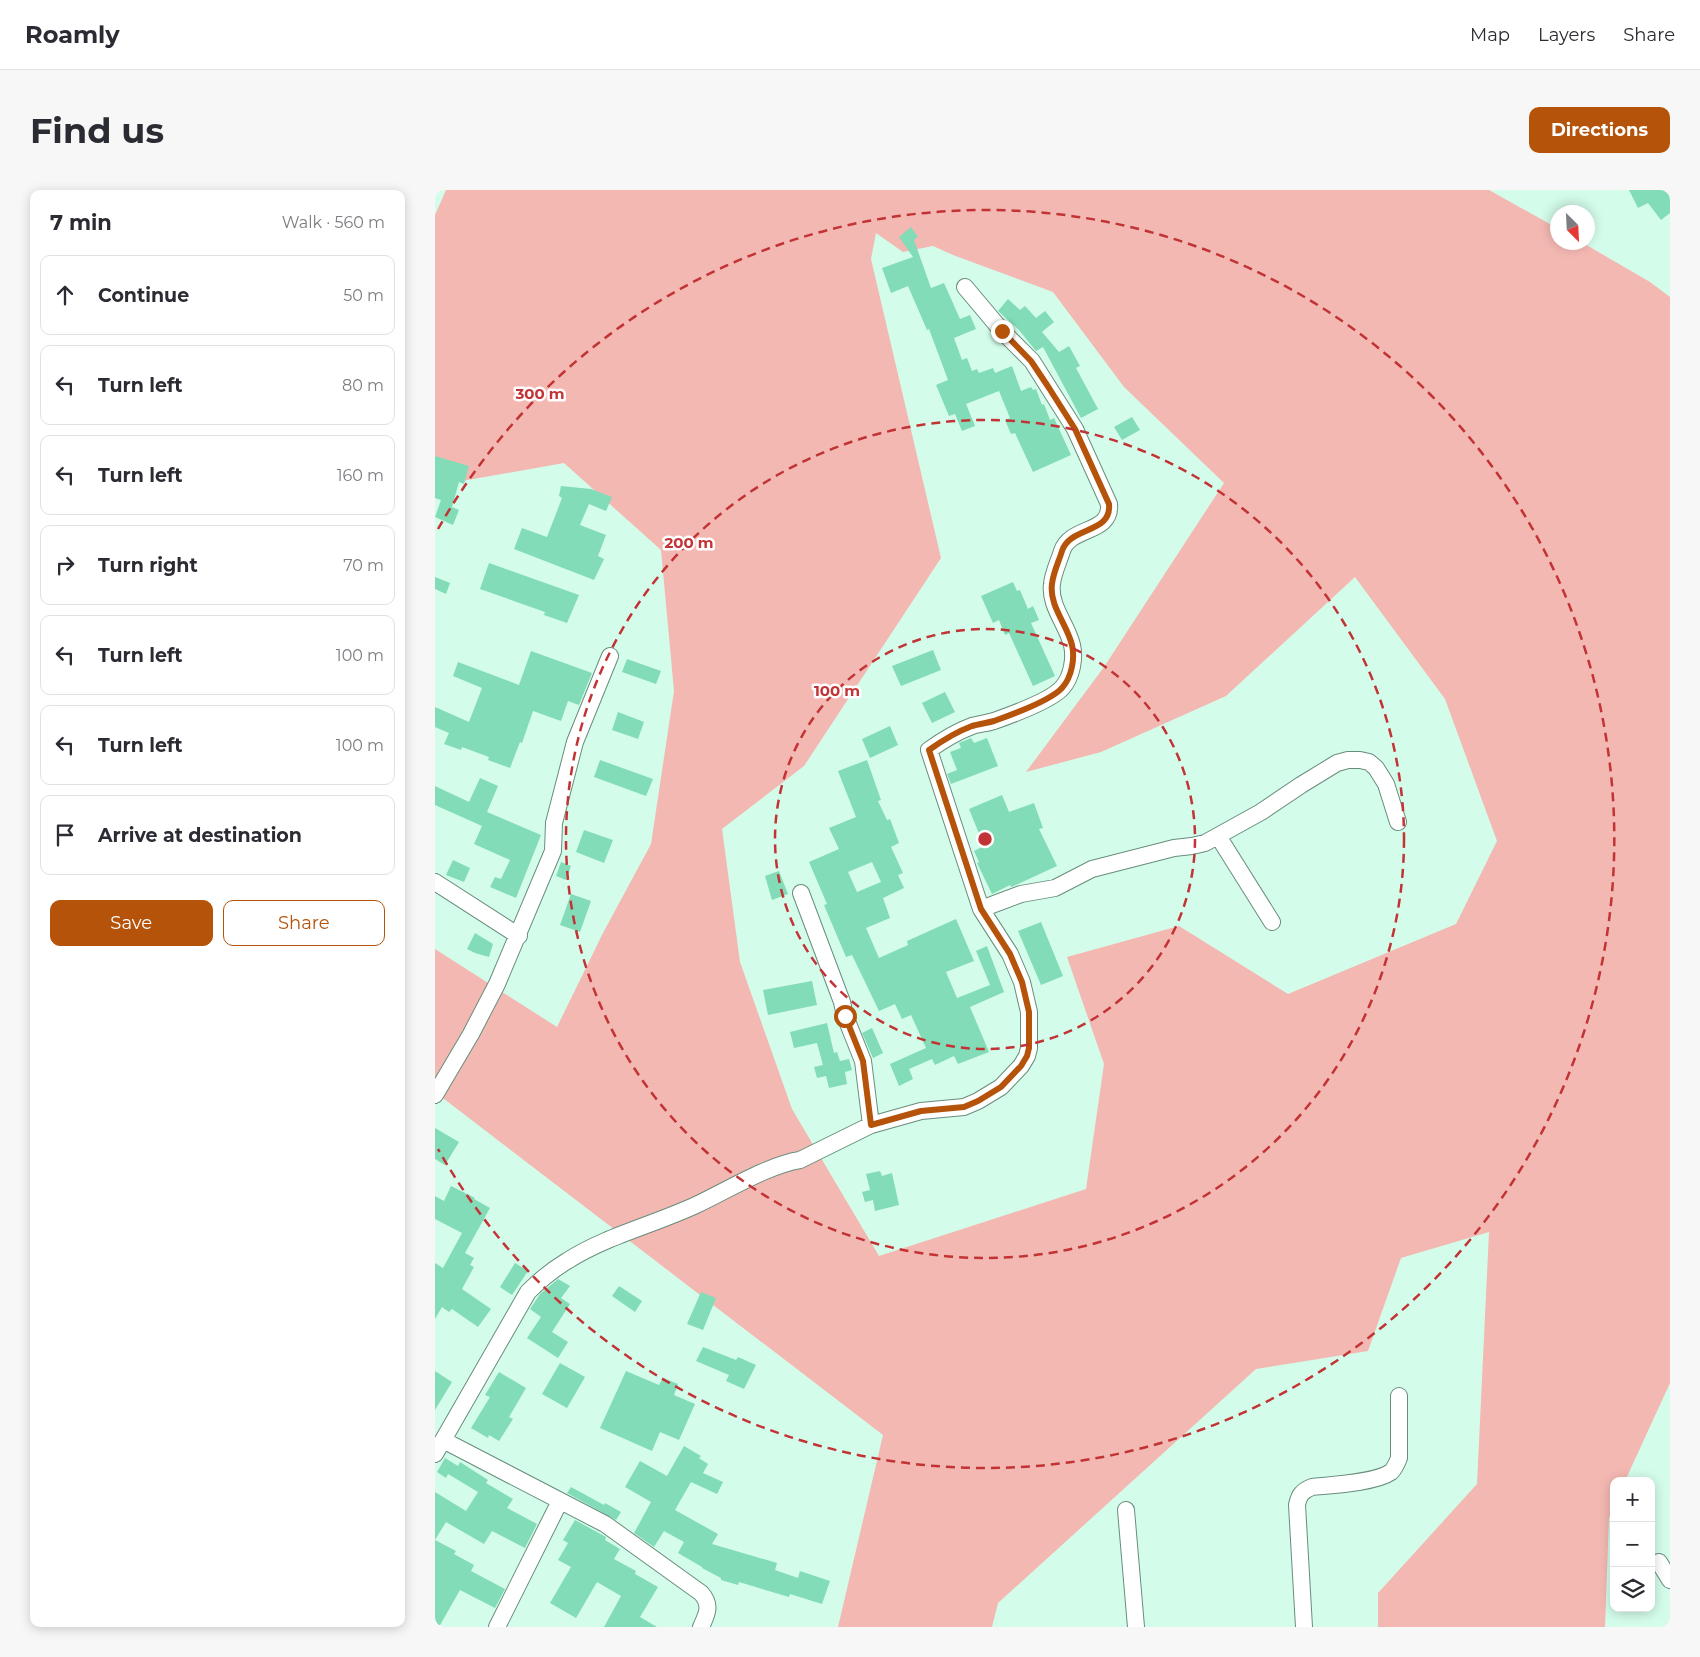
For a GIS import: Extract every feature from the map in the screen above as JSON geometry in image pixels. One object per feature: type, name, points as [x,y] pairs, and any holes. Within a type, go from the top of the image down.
[{"type":"street","points":[[701,1627],[709,1606],[701,1593],[605,1524],[560,1501],[439,1447],[528,1292],[546,1275],[568,1260],[596,1245],[695,1206],[789,1162],[800,1160],[871,1125],[921,1111],[964,1107],[978,1101],[1001,1087],[1021,1066],[1027,1056],[1029,1048],[1029,1012],[1022,982],[1010,954],[981,909],[929,750],[949,736],[973,726],[994,721],[1048,698],[1064,686],[1071,670],[1074,654],[1071,641],[1055,606],[1052,583],[1066,542],[1074,536],[1098,526],[1106,519],[1110,512],[1109,504],[1075,429],[1049,388],[1031,361],[1002,331],[965,287]]},
{"type":"street","points":[[435,1095],[471,1034],[497,984],[519,936],[553,851],[554,824],[575,742],[610,656]]},
{"type":"street","points":[[981,909],[1021,894],[1055,888],[1092,869],[1174,848],[1205,843],[1261,812],[1337,763],[1348,760],[1369,762],[1379,772],[1386,784],[1398,822]]},
{"type":"street","points":[[1219,836],[1272,922]]},
{"type":"street","points":[[435,882],[519,936]]},
{"type":"street","points":[[801,893],[863,1061],[871,1125]]},
{"type":"street","points":[[1304,1627],[1297,1505],[1299,1497],[1311,1487],[1372,1479],[1391,1471],[1399,1458],[1399,1396]]},
{"type":"street","points":[[497,1627],[560,1501]]},
{"type":"street","points":[[1126,1510],[1136,1627]]},
{"type":"street","points":[[1659,1562],[1670,1580]]},
{"type":"shaded area","points":[[446,190],[1489,190],[1550,224],[1550,250],[1595,250],[1650,282],[1670,297],[1670,1383],[1627,1477],[1610,1477],[1605,1627],[1378,1627],[1378,1593],[1477,1484],[1489,1232],[1401,1258],[1368,1351],[1256,1369],[998,1603],[992,1627],[838,1627],[883,1435],[435,1092],[435,949],[557,1027],[603,933],[651,844],[674,691],[661,550],[564,463],[462,481],[435,473],[435,215]],"holes":[[[876,233],[903,252],[933,246],[1053,292],[1124,387],[1224,483],[1104,667],[1026,772],[1101,752],[1226,696],[1355,577],[1445,699],[1497,841],[1456,924],[1288,994],[1179,926],[1067,957],[1104,1064],[1086,1189],[879,1256],[792,1109],[740,962],[722,829],[804,766],[941,558],[871,259]]]},
{"type":"building","points":[[1629,190],[1670,190],[1670,213],[1661,220],[1648,203],[1638,208]]},
{"type":"building","points":[[911,227],[918,237],[914,240],[931,288],[944,283],[960,319],[970,315],[976,329],[954,338],[962,360],[967,358],[972,371],[977,369],[979,373],[993,368],[995,373],[1012,366],[1021,391],[1031,387],[1033,390],[1036,389],[1050,420],[1054,418],[1071,455],[1033,472],[1015,433],[1011,434],[1005,420],[1010,418],[999,391],[966,404],[975,426],[962,431],[955,414],[949,416],[936,385],[948,380],[929,329],[927,330],[908,286],[891,293],[882,268],[913,257],[899,237]]},
{"type":"building","points":[[1008,299],[1020,310],[1025,306],[1036,318],[1045,311],[1054,322],[1042,332],[1059,352],[1069,346],[1080,366],[1076,368],[1098,409],[1081,418],[1043,347],[1036,351],[1019,330],[998,311]]},
{"type":"building","points":[[1132,417],[1140,430],[1122,440],[1114,427]]},
{"type":"building","points":[[435,456],[469,466],[464,484],[459,482],[452,507],[459,510],[453,525],[435,517],[441,500],[435,498]]},
{"type":"building","points":[[561,486],[591,489],[612,497],[606,511],[589,504],[580,525],[606,535],[598,556],[604,559],[594,580],[514,549],[522,528],[547,537],[562,498],[559,496]]},
{"type":"building","points":[[489,563],[579,595],[567,623],[544,615],[545,612],[480,589]]},
{"type":"building","points":[[435,577],[450,583],[446,594],[435,589]]},
{"type":"building","points":[[1013,582],[1017,591],[1020,590],[1028,609],[1033,606],[1039,620],[1031,623],[1055,676],[1033,686],[1009,633],[1005,635],[999,620],[993,623],[981,596]]},
{"type":"building","points":[[933,650],[941,670],[901,686],[892,666]]},
{"type":"building","points":[[531,651],[592,673],[579,705],[568,701],[561,721],[533,711],[522,743],[520,742],[510,768],[488,760],[489,757],[462,747],[461,750],[444,744],[449,733],[435,727],[435,707],[469,722],[482,688],[453,676],[458,662],[519,685]]},
{"type":"building","points":[[627,659],[661,671],[656,684],[622,672]]},
{"type":"building","points":[[945,692],[955,712],[932,723],[922,703]]},
{"type":"building","points":[[618,712],[644,722],[638,739],[612,730]]},
{"type":"building","points":[[890,726],[898,745],[870,758],[862,739]]},
{"type":"building","points":[[971,738],[974,743],[987,738],[998,766],[951,784],[947,774],[957,770],[950,752],[961,748],[959,743]]},
{"type":"building","points":[[600,760],[653,779],[646,796],[594,777]]},
{"type":"building","points":[[867,760],[881,800],[878,801],[887,820],[890,819],[899,843],[891,847],[903,873],[898,875],[904,888],[883,898],[890,918],[866,928],[879,958],[908,945],[907,941],[956,919],[974,961],[946,972],[957,998],[990,985],[976,951],[987,946],[1004,992],[970,1007],[989,1052],[958,1064],[954,1056],[935,1065],[932,1059],[909,1069],[913,1079],[899,1086],[890,1064],[926,1048],[911,1015],[902,1019],[895,1004],[879,1011],[852,955],[846,957],[824,905],[827,904],[809,862],[839,849],[829,828],[856,817],[838,771]],"holes":[[[872,862],[881,882],[857,892],[848,872]]]},
{"type":"building","points":[[480,778],[498,786],[487,812],[541,835],[516,898],[490,887],[495,877],[501,879],[510,860],[474,844],[482,826],[435,805],[435,786],[469,802]]},
{"type":"building","points":[[1002,795],[1009,812],[1034,803],[1043,828],[1039,829],[1057,866],[992,894],[977,863],[979,862],[974,851],[984,846],[969,809]]},
{"type":"building","points":[[584,830],[613,840],[604,863],[576,852]]},
{"type":"building","points":[[453,860],[470,868],[464,882],[446,875]]},
{"type":"building","points":[[561,862],[571,866],[566,880],[556,876]]},
{"type":"building","points":[[779,871],[788,894],[772,900],[765,876]]},
{"type":"building","points":[[571,894],[591,901],[580,932],[560,925]]},
{"type":"building","points":[[1041,922],[1063,976],[1041,985],[1018,931]]},
{"type":"building","points":[[475,933],[493,944],[489,957],[467,949]]},
{"type":"building","points":[[812,981],[817,1005],[768,1015],[763,990]]},
{"type":"building","points":[[827,1023],[834,1053],[837,1052],[840,1061],[849,1059],[852,1070],[845,1072],[847,1084],[829,1088],[826,1076],[817,1078],[814,1067],[823,1065],[817,1043],[794,1048],[790,1032]]},
{"type":"building","points":[[872,1028],[883,1053],[873,1058],[862,1033]]},
{"type":"building","points":[[435,1128],[459,1142],[445,1165],[435,1159]]},
{"type":"building","points":[[880,1171],[882,1176],[892,1173],[899,1205],[875,1211],[873,1200],[865,1202],[862,1192],[870,1190],[866,1174]]},
{"type":"building","points":[[451,1186],[490,1208],[465,1253],[474,1258],[470,1265],[474,1267],[462,1289],[491,1309],[478,1327],[452,1309],[449,1312],[442,1307],[435,1319],[435,1263],[443,1268],[462,1233],[435,1219],[435,1196],[444,1201]]},
{"type":"building","points":[[515,1263],[528,1271],[512,1295],[500,1287]]},
{"type":"building","points":[[558,1279],[570,1286],[561,1298],[570,1304],[552,1332],[568,1342],[558,1358],[527,1338],[541,1317],[530,1309],[540,1294]]},
{"type":"building","points":[[619,1286],[642,1301],[635,1312],[612,1296]]},
{"type":"building","points":[[701,1292],[716,1298],[703,1330],[687,1324]]},
{"type":"building","points":[[703,1347],[736,1360],[738,1357],[756,1365],[744,1389],[726,1381],[729,1375],[696,1361]]},
{"type":"building","points":[[560,1363],[585,1377],[567,1408],[542,1394]]},
{"type":"building","points":[[435,1371],[452,1382],[435,1410]]},
{"type":"building","points":[[626,1371],[659,1385],[663,1378],[678,1384],[674,1395],[695,1404],[679,1440],[660,1432],[652,1451],[600,1428]]},
{"type":"building","points":[[499,1372],[526,1388],[509,1417],[513,1419],[499,1441],[489,1435],[488,1438],[471,1428],[490,1397],[485,1395]]},
{"type":"building","points":[[684,1446],[701,1456],[699,1458],[708,1464],[703,1473],[723,1482],[717,1494],[691,1482],[675,1510],[718,1534],[712,1544],[777,1563],[775,1570],[798,1578],[800,1571],[830,1581],[822,1604],[790,1594],[789,1597],[739,1582],[738,1585],[721,1580],[721,1578],[678,1553],[684,1542],[664,1531],[654,1547],[634,1533],[651,1502],[625,1487],[640,1461],[667,1476]]},
{"type":"building","points":[[445,1458],[458,1466],[460,1462],[488,1480],[486,1483],[513,1499],[507,1508],[537,1524],[525,1548],[492,1531],[484,1544],[446,1522],[435,1540],[435,1492],[466,1511],[478,1492],[448,1474],[446,1478],[437,1472]]},
{"type":"building","points":[[571,1487],[621,1512],[616,1520],[567,1493]]},
{"type":"building","points":[[575,1520],[606,1537],[605,1540],[620,1549],[614,1559],[636,1571],[635,1574],[658,1587],[640,1617],[657,1627],[604,1627],[621,1596],[597,1582],[576,1618],[550,1603],[571,1567],[558,1560],[568,1543],[563,1540]]},
{"type":"building","points":[[435,1540],[456,1551],[454,1554],[474,1565],[471,1571],[505,1589],[495,1608],[460,1590],[439,1627],[435,1627]]},
{"type":"route","points":[[845,1016],[863,1061],[871,1125],[921,1111],[964,1107],[978,1101],[1001,1087],[1021,1066],[1029,1048],[1029,1012],[1022,982],[1010,954],[981,909],[929,750],[949,736],[973,726],[994,721],[1048,698],[1064,686],[1071,670],[1074,654],[1071,641],[1055,606],[1052,583],[1066,542],[1070,538],[1098,526],[1106,519],[1110,512],[1109,504],[1075,429],[1031,361],[1002,331]]}]
